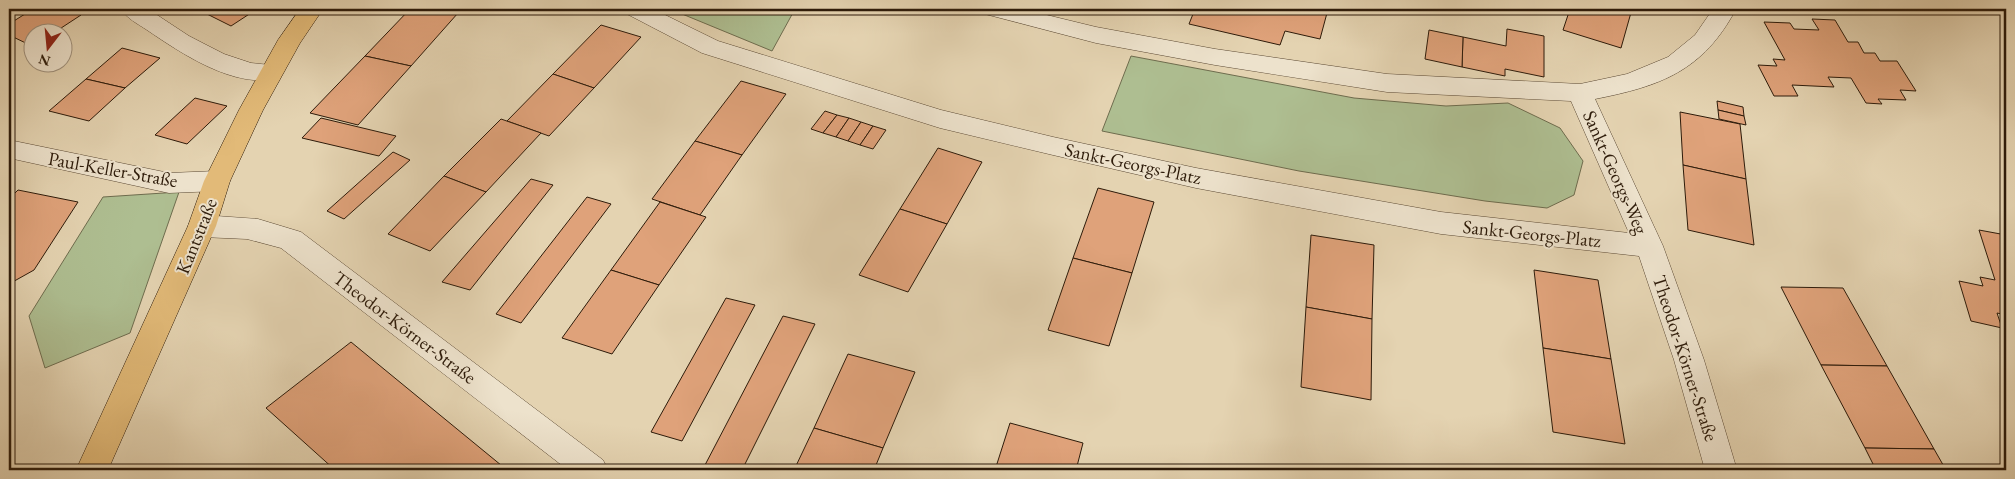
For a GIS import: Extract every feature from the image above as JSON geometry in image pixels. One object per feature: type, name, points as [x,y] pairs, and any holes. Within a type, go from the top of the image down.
[{"type":"main road","name":"Kantstraße","points":[[92,470],[202,226],[217,182],[270,72],[312,9]]},
{"type":"street","points":[[132,9],[219,62],[238,70],[256,73],[270,72]]},
{"type":"street","name":"Sankt-Georgs-Platz","points":[[635,9],[710,47],[940,119],[1053,146],[1196,178],[1441,224],[1649,246]]},
{"type":"street","points":[[993,9],[1106,36],[1215,57],[1387,83],[1580,93]]},
{"type":"street","name":"Sankt-Georgs-Weg","points":[[1649,246],[1580,93],[1622,85],[1657,73],[1677,62],[1703,41],[1725,9]]},
{"type":"street","name":"Paul-Keller-Straße","points":[[9,149],[169,183],[217,182]]},
{"type":"street","name":"Theodor-Körner-Straße","points":[[202,226],[257,228],[274,232],[291,240],[592,470]]},
{"type":"street","name":"Theodor-Körner-Straße","points":[[1649,246],[1689,360],[1721,470]]},
{"type":"green space","points":[[670,9],[795,9],[772,51]]},
{"type":"green space","points":[[1131,56],[1354,98],[1446,106],[1508,103],[1560,128],[1583,161],[1574,195],[1547,208],[1485,201],[1299,171],[1102,131]]},
{"type":"green space","points":[[179,192],[130,333],[45,368],[29,316],[103,197]]},
{"type":"building","points":[[33,9],[66,9],[81,15],[70,22],[22,22],[22,41],[9,35],[9,24]]},
{"type":"building","points":[[197,9],[257,9],[231,26]]},
{"type":"building","points":[[410,9],[436,9],[458,13],[411,66],[365,56]]},
{"type":"building","points":[[436,9],[463,9],[458,13]]},
{"type":"building","points":[[1195,9],[1308,9],[1327,13],[1320,39],[1285,31],[1280,45],[1189,24]]},
{"type":"building","points":[[1570,9],[1632,9],[1621,48],[1563,30]]},
{"type":"building","points":[[1812,19],[1835,20],[1848,42],[1858,42],[1864,53],[1875,53],[1880,61],[1897,61],[1916,91],[1900,90],[1906,100],[1878,99],[1882,104],[1866,103],[1851,78],[1828,77],[1834,87],[1792,85],[1798,96],[1774,96],[1758,65],[1777,66],[1773,59],[1785,60],[1764,22],[1790,23],[1794,29],[1819,30]]},
{"type":"building","points":[[601,25],[641,37],[594,88],[553,74]]},
{"type":"building","points":[[1507,29],[1544,36],[1544,77],[1505,69],[1505,76],[1462,67],[1463,37],[1506,46]]},
{"type":"building","points":[[1429,30],[1463,37],[1462,67],[1425,59]]},
{"type":"building","points":[[122,48],[160,58],[125,88],[86,79]]},
{"type":"building","points":[[365,56],[411,66],[358,125],[310,113]]},
{"type":"building","points":[[553,74],[594,88],[549,136],[507,121]]},
{"type":"building","points":[[86,79],[125,88],[89,121],[49,111]]},
{"type":"building","points":[[741,81],[786,94],[742,155],[695,141]]},
{"type":"building","points":[[195,98],[227,106],[187,144],[155,135]]},
{"type":"building","points":[[1717,101],[1743,107],[1744,116],[1718,110]]},
{"type":"building","points":[[1718,110],[1744,116],[1746,125],[1719,119]]},
{"type":"building","points":[[825,111],[837,115],[823,133],[811,129]]},
{"type":"building","points":[[1680,112],[1740,124],[1746,179],[1683,165]]},
{"type":"building","points":[[837,115],[849,118],[836,137],[823,133]]},
{"type":"building","points":[[321,118],[396,136],[379,156],[302,138]]},
{"type":"building","points":[[849,118],[861,122],[848,141],[836,137]]},
{"type":"building","points":[[501,119],[541,133],[486,192],[444,176]]},
{"type":"building","points":[[861,122],[873,126],[860,145],[848,141]]},
{"type":"building","points":[[873,126],[886,130],[873,149],[860,145]]},
{"type":"building","points":[[695,141],[742,155],[700,215],[652,199]]},
{"type":"building","points":[[938,148],[982,162],[947,224],[900,209]]},
{"type":"building","points":[[393,152],[410,160],[344,219],[327,211]]},
{"type":"building","points":[[1683,165],[1746,179],[1754,245],[1688,230]]},
{"type":"building","points":[[444,176],[486,192],[430,251],[388,234]]},
{"type":"building","points":[[531,179],[553,185],[470,290],[442,282]]},
{"type":"building","points":[[1098,188],[1154,202],[1132,273],[1073,258]]},
{"type":"building","points":[[18,190],[78,202],[34,270],[9,284],[9,199]]},
{"type":"building","points":[[587,197],[611,204],[521,323],[496,314]]},
{"type":"building","points":[[660,202],[706,217],[659,285],[611,270]]},
{"type":"building","points":[[900,209],[947,224],[908,292],[859,275]]},
{"type":"building","points":[[1979,230],[2006,235],[2006,315],[1997,313],[2002,328],[1971,321],[1959,281],[1983,286],[1980,277],[1995,280]]},
{"type":"building","points":[[1311,235],[1374,245],[1372,319],[1306,307]]},
{"type":"building","points":[[1073,258],[1132,273],[1109,346],[1048,330]]},
{"type":"building","points":[[611,270],[659,285],[612,354],[562,338]]},
{"type":"building","points":[[1534,270],[1598,280],[1611,359],[1543,348]]},
{"type":"building","points":[[1781,287],[1843,288],[1887,366],[1821,365]]},
{"type":"building","points":[[726,298],[755,305],[682,441],[651,432]]},
{"type":"building","points":[[1306,307],[1372,319],[1371,400],[1301,387]]},
{"type":"building","points":[[783,316],[815,324],[742,470],[722,470],[705,465]]},
{"type":"building","points":[[351,342],[507,470],[335,470],[266,408]]},
{"type":"building","points":[[1543,348],[1611,359],[1625,444],[1553,432]]},
{"type":"building","points":[[848,354],[915,372],[883,448],[814,428]]},
{"type":"building","points":[[1821,365],[1887,366],[1934,449],[1865,448]]},
{"type":"building","points":[[1010,423],[1083,443],[1076,470],[995,470]]},
{"type":"building","points":[[814,428],[883,448],[874,470],[794,470]]},
{"type":"building","points":[[1865,448],[1934,449],[1946,470],[1876,470]]}]
